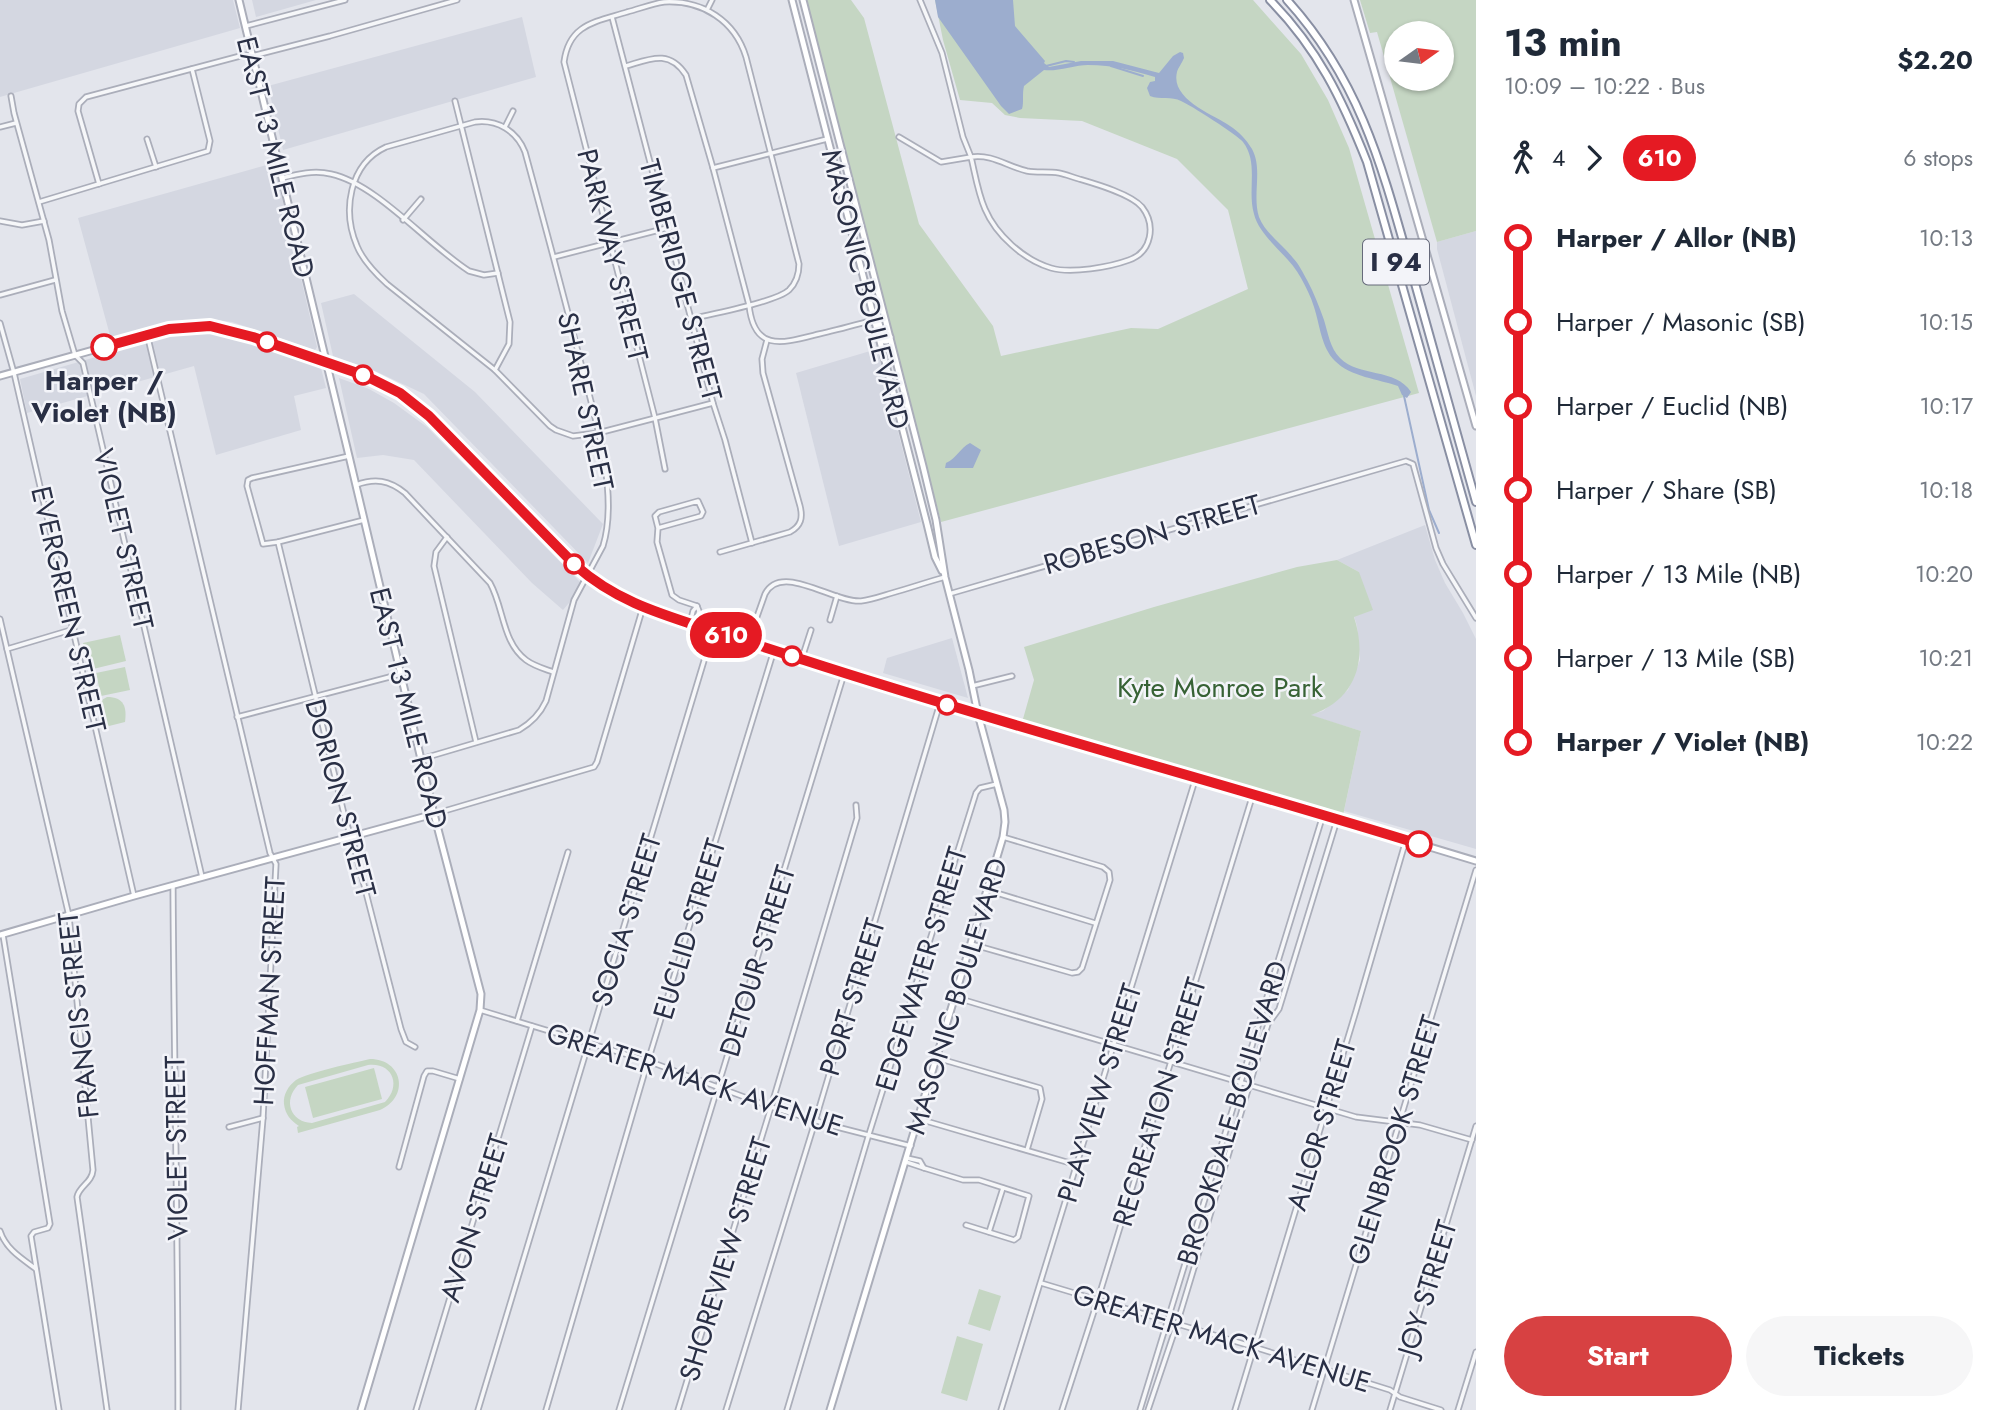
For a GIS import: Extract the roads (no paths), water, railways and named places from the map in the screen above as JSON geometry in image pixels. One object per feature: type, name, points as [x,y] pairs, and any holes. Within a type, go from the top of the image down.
[{"type":"highway","name":"I 94","points":[[1270,0],[1297,30],[1322,65],[1350,117],[1367,162],[1476,545]]},
{"type":"highway","name":"I 94","points":[[1287,0],[1335,62],[1353,96],[1379,159],[1476,502]]},
{"type":"main road","name":"EAST 13 MILE ROAD","points":[[239,0],[434,814],[480,987],[480,1010],[360,1410]]},
{"type":"main road","name":"MASONIC BOULEVARD","points":[[792,0],[935,557],[945,577]]},
{"type":"main road","name":"MASONIC BOULEVARD","points":[[803,0],[936,520],[945,577],[1005,817],[1003,837],[830,1410]]},
{"type":"main road","points":[[1354,0],[1476,426]]},
{"type":"main road","points":[[808,66],[815,63],[821,69]]},
{"type":"main road","points":[[827,139],[832,137],[836,130]]},
{"type":"main road","points":[[855,244],[861,241],[871,265]]},
{"type":"main road","points":[[874,321],[879,323],[884,341],[890,337]]},
{"type":"main road","points":[[0,376],[185,326],[210,326],[237,332],[373,380],[400,393],[442,428],[587,575],[608,591],[643,607],[844,674],[1476,861]]},
{"type":"main road","points":[[885,363],[898,399],[906,403]]},
{"type":"main road","points":[[912,468],[921,470],[925,476]]},
{"type":"main road","points":[[920,500],[925,497],[928,489]]},
{"type":"main road","points":[[927,524],[936,520]]},
{"type":"main road","points":[[1,935],[434,814]]},
{"type":"street","points":[[244,27],[345,0]]},
{"type":"street","points":[[99,184],[78,111],[79,104],[86,97],[244,55],[330,36],[457,0]]},
{"type":"street","points":[[708,8],[712,0]]},
{"type":"street","points":[[899,137],[942,162],[971,157],[989,157],[1029,172],[1058,173],[1094,184],[1136,202],[1143,208],[1152,231],[1142,253],[1130,260],[1077,271],[1049,268],[1028,258],[1005,237],[985,210],[971,157],[962,134],[942,53],[920,0]]},
{"type":"street","points":[[612,17],[663,2],[692,2],[708,8],[730,24],[743,46],[798,256],[799,271],[793,284],[784,293],[691,319]]},
{"type":"street","name":"PARKWAY STREET","points":[[612,17],[586,25],[569,42],[564,68],[655,418],[665,469]]},
{"type":"street","name":"TIMBERIDGE STREET","points":[[612,17],[752,543]]},
{"type":"street","points":[[626,66],[659,58],[673,61],[682,69],[688,81],[749,304],[752,325],[759,333],[767,340],[787,342],[874,321]]},
{"type":"street","points":[[39,202],[204,152],[209,148],[192,69]]},
{"type":"street","name":"VIOLET STREET","points":[[11,96],[51,247],[62,312],[75,355],[83,363],[203,878]]},
{"type":"street","points":[[455,101],[511,331],[506,353],[495,370]]},
{"type":"street","points":[[513,111],[505,127],[487,121],[461,125],[379,150],[364,163],[354,182],[350,201],[351,224],[357,247],[371,268],[387,284],[495,370],[543,421],[556,430],[573,436],[598,433],[713,403]]},
{"type":"street","points":[[0,127],[16,123]]},
{"type":"street","name":"SHARE STREET","points":[[421,760],[519,730],[542,709],[574,600],[603,545],[608,525],[607,486],[598,433],[554,257],[523,146],[505,127]]},
{"type":"street","points":[[148,139],[156,167]]},
{"type":"street","points":[[713,168],[827,139]]},
{"type":"street","points":[[282,178],[317,172],[329,173],[354,182],[469,271],[484,275],[498,273]]},
{"type":"street","points":[[404,220],[421,200]]},
{"type":"street","points":[[0,221],[22,225],[44,221]]},
{"type":"street","points":[[554,257],[667,228]]},
{"type":"street","points":[[0,295],[56,280]]},
{"type":"street","name":"EVERGREEN STREET","points":[[0,323],[15,373],[134,896]]},
{"type":"street","name":"HOFFMAN STREET","points":[[148,334],[237,717],[270,853],[276,864],[263,1118],[238,1410]]},
{"type":"street","points":[[720,552],[794,530],[802,516],[763,373],[762,359],[767,340]]},
{"type":"street","points":[[349,456],[248,480],[247,486],[262,544],[364,520]]},
{"type":"street","name":"ROBESON STREET","points":[[949,594],[1406,461],[1413,464],[1439,555],[1476,618]]},
{"type":"street","points":[[356,485],[374,480],[398,487],[482,573],[498,596],[507,634],[526,660],[553,672]]},
{"type":"street","points":[[658,528],[701,516],[701,504],[698,501],[659,512],[655,516],[657,542],[672,596],[697,606],[693,611],[692,624]]},
{"type":"street","points":[[447,537],[436,552],[434,565],[477,743]]},
{"type":"street","name":"DORION STREET","points":[[278,542],[314,696],[401,1028],[406,1042],[415,1047]]},
{"type":"street","points":[[748,642],[765,593],[771,585],[779,582],[792,582],[856,601],[945,577]]},
{"type":"street","points":[[830,620],[837,596]]},
{"type":"street","points":[[434,814],[594,767],[643,607]]},
{"type":"street","name":"FRANCIS STREET","points":[[0,619],[69,916],[93,1170],[91,1179],[78,1193],[77,1198],[107,1410]]},
{"type":"street","points":[[7,649],[74,629]]},
{"type":"street","points":[[802,659],[811,630]]},
{"type":"street","name":"SOCIA STREET","points":[[478,1410],[713,631]]},
{"type":"street","name":"EUCLID STREET","points":[[546,1410],[774,650]]},
{"type":"street","points":[[237,717],[401,674]]},
{"type":"street","name":"DETOUR STREET","points":[[620,1410],[844,674]]},
{"type":"street","points":[[972,686],[1012,676]]},
{"type":"street","name":"PORT STREET","points":[[726,1410],[940,703]]},
{"type":"street","name":"PLAYVIEW STREET","points":[[1001,1410],[1196,776]]},
{"type":"street","name":"EDGEWATER STREET","points":[[787,1410],[869,1134],[976,793],[980,788],[997,784]]},
{"type":"street","name":"RECREATION STREET","points":[[1062,1410],[1253,794]]},
{"type":"street","name":"SHOREVIEW STREET","points":[[678,1410],[857,818],[856,804]]},
{"type":"street","name":"BROOKDALE BOULEVARD","points":[[1140,1410],[1323,815]]},
{"type":"street","name":"BROOKDALE BOULEVARD","points":[[1148,1410],[1270,1020],[1279,1009],[1337,819]]},
{"type":"street","points":[[971,944],[1079,972],[1110,880],[1107,869],[1003,837]]},
{"type":"street","name":"ALLOR STREET","points":[[1235,1410],[1406,839]]},
{"type":"street","points":[[517,1021],[568,852]]},
{"type":"street","name":"GLENBROOK STREET","points":[[1312,1410],[1476,870]]},
{"type":"street","name":"VIOLET STREET","points":[[173,886],[178,1410]]},
{"type":"street","points":[[987,890],[1095,923]]},
{"type":"street","points":[[1,935],[50,1224],[48,1228],[32,1234],[60,1410]]},
{"type":"street","points":[[954,997],[1327,1108],[1356,1116],[1427,1127],[1472,1140]]},
{"type":"street","name":"GREATER MACK AVENUE","points":[[480,1010],[649,1061],[815,1121],[911,1146]]},
{"type":"street","name":"AVON STREET","points":[[416,1410],[531,1026]]},
{"type":"street","points":[[935,1057],[1040,1088],[1042,1099],[1027,1150]]},
{"type":"street","points":[[399,1167],[427,1071],[433,1070],[460,1079]]},
{"type":"street","points":[[229,1127],[263,1118]]},
{"type":"street","points":[[919,1119],[1077,1165]]},
{"type":"street","name":"JOY STREET","points":[[1390,1410],[1476,1126]]},
{"type":"street","points":[[906,1160],[962,1180],[979,1180],[1029,1196],[1018,1237],[1014,1240],[966,1225]]},
{"type":"street","points":[[989,1232],[1003,1188]]},
{"type":"street","points":[[0,1231],[9,1248],[36,1269]]},
{"type":"street","name":"GREATER MACK AVENUE","points":[[1041,1283],[1390,1390],[1400,1398],[1441,1410]]},
{"type":"street","points":[[1458,1410],[1476,1352]]},
{"type":"water","points":[[935,0],[1013,0],[1015,26],[1049,67],[1081,61],[1113,61],[1159,73],[1173,56],[1183,53],[1184,58],[1177,72],[1180,91],[1195,105],[1236,131],[1252,149],[1257,165],[1256,200],[1259,217],[1265,228],[1301,269],[1310,285],[1334,350],[1348,364],[1404,384],[1411,392],[1407,398],[1402,395],[1398,386],[1349,371],[1330,355],[1301,278],[1257,223],[1252,205],[1252,168],[1248,150],[1240,139],[1181,101],[1150,96],[1147,88],[1150,82],[1155,81],[1155,77],[1106,66],[1083,65],[1044,70],[1024,86],[1022,109],[1009,114],[938,17]]},
{"type":"water","points":[[970,443],[981,450],[973,468],[945,468],[946,463]]},
{"type":"waterway","points":[[1046,66],[1066,61],[1074,62]]},
{"type":"waterway","points":[[1111,66],[1143,76]]},
{"type":"waterway","points":[[1404,396],[1429,510],[1439,533]]},
{"type":"place","name":"Harper / Violet (NB)","points":[[104,347]]},
{"type":"park label","name":"Kyte Monroe Park","points":[[1220,687]]}]
